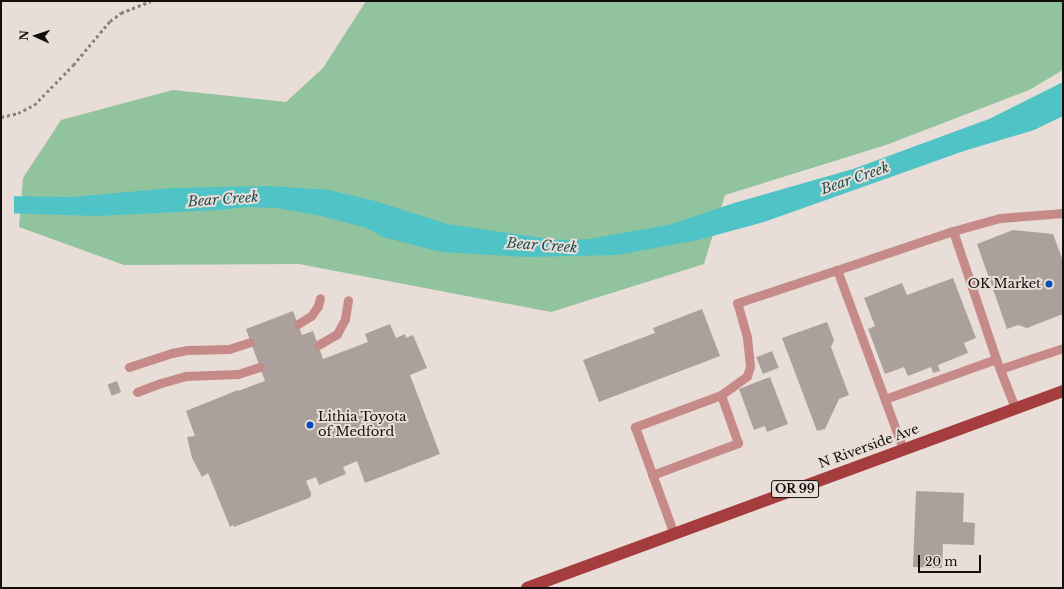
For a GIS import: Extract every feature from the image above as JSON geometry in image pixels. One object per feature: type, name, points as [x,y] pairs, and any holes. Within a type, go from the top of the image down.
[{"type":"main road","name":"N Riverside Ave","points":[[527,588],[1063,391]]},
{"type":"lane","points":[[674,534],[635,427],[721,395],[747,376],[750,366],[746,337],[737,303],[954,230],[1000,218],[1063,213]]},
{"type":"lane","points":[[954,230],[996,359],[1015,408]]},
{"type":"lane","points":[[837,270],[903,449]]},
{"type":"lane","points":[[298,324],[311,316],[318,306],[320,298]]},
{"type":"lane","points":[[318,345],[337,334],[345,319],[348,300]]},
{"type":"lane","points":[[129,367],[172,353],[188,350],[229,349],[250,342]]},
{"type":"lane","points":[[1000,368],[1063,348]]},
{"type":"lane","points":[[885,399],[996,359]]},
{"type":"lane","points":[[137,392],[185,376],[238,374],[260,367]]},
{"type":"lane","points":[[652,475],[738,444],[721,395]]},
{"type":"path","points":[[1,117],[18,114],[34,105],[73,65],[110,21],[121,13],[151,1]]},
{"type":"path","points":[[438,1],[456,1]]},
{"type":"green space","points":[[366,1],[1063,1],[1063,70],[1029,90],[886,145],[725,195],[704,264],[551,312],[299,264],[124,265],[19,227],[23,178],[61,120],[173,90],[286,102],[323,68]]},
{"type":"water","name":"Bear Creek","points":[[1063,82],[1063,116],[1034,130],[964,151],[764,222],[698,240],[617,255],[526,257],[441,252],[383,237],[367,228],[321,216],[278,208],[248,207],[219,210],[97,216],[1,213],[1,196],[72,197],[172,188],[271,186],[329,190],[375,201],[447,224],[556,240],[590,239],[672,224],[734,203],[853,169],[989,119]]},
{"type":"pier","points":[[1,194],[14,194],[14,215],[1,215]]},
{"type":"building","points":[[1013,230],[1053,234],[1063,261],[1063,314],[1027,328],[1018,325],[1007,329],[977,244]]},
{"type":"building","points":[[953,278],[976,338],[964,343],[968,353],[938,365],[940,371],[933,373],[931,367],[908,376],[904,367],[885,374],[868,329],[875,326],[864,298],[902,283],[907,295]]},
{"type":"building","points":[[702,309],[720,356],[599,402],[583,360],[655,333],[653,328]]},
{"type":"building","name":"Lithia Toyota of Medford","points":[[293,311],[302,335],[313,331],[323,359],[368,342],[365,334],[390,324],[396,338],[405,334],[406,338],[413,335],[427,368],[410,375],[440,454],[365,483],[357,461],[343,467],[346,474],[319,485],[316,477],[306,481],[311,493],[309,498],[234,527],[233,525],[230,527],[208,473],[202,477],[192,458],[187,437],[195,436],[186,411],[265,381],[246,329]]},
{"type":"building","points":[[827,322],[834,340],[831,347],[849,395],[839,399],[825,429],[817,431],[782,338]]},
{"type":"building","points":[[772,351],[779,368],[763,374],[756,357]]},
{"type":"building","points":[[770,377],[788,424],[767,432],[765,426],[754,430],[739,389]]},
{"type":"building","points":[[117,381],[121,392],[112,396],[108,384]]},
{"type":"building","points":[[916,491],[964,493],[963,522],[975,523],[974,545],[943,544],[942,568],[913,567]]},
{"type":"place","name":"OK Market","points":[[1049,284]]},
{"type":"place","name":"Lithia Toyota of Medford","points":[[310,425]]}]
